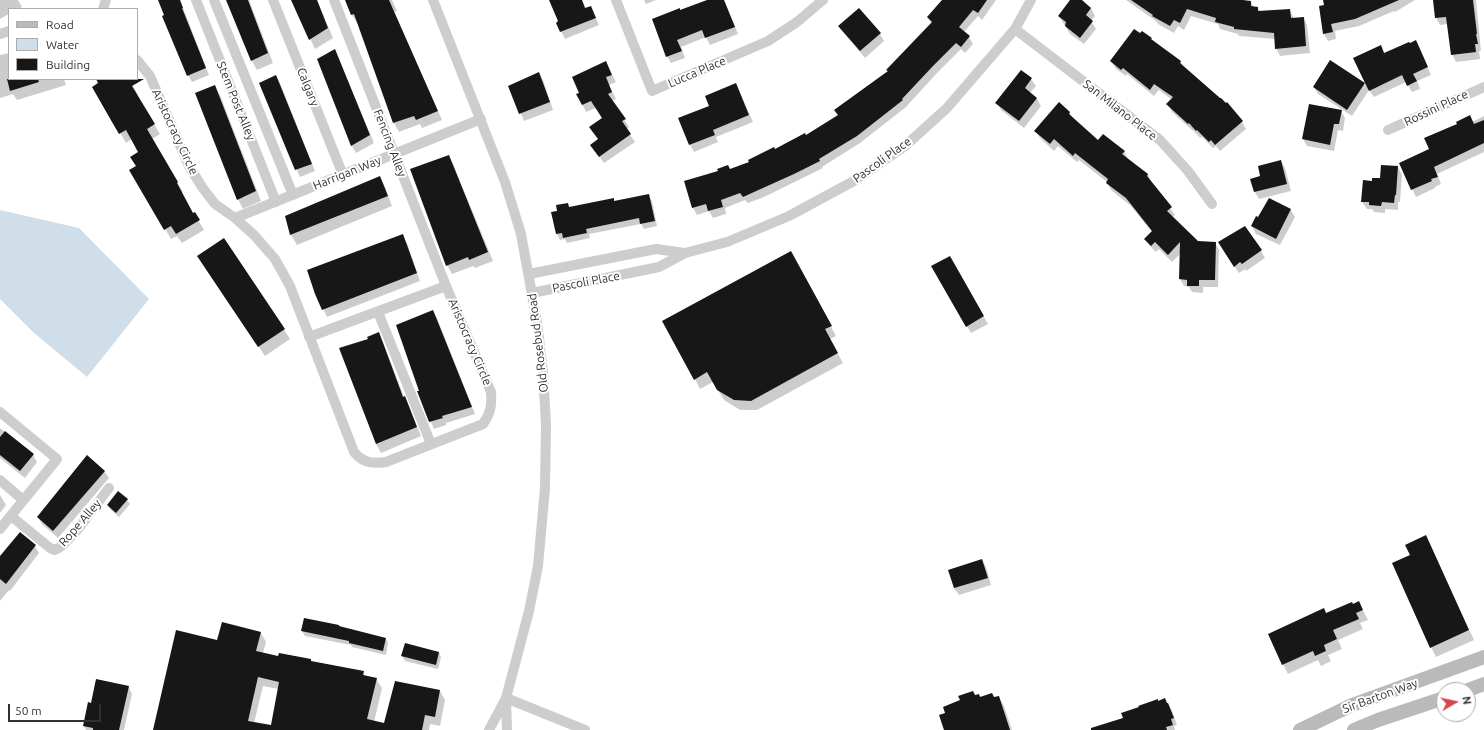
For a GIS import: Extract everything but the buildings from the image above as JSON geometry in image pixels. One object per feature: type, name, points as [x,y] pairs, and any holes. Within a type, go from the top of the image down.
[{"type":"main road","name":"Sir Barton Way","points":[[1300,730],[1352,705],[1484,657]]},
{"type":"main road","name":"Sir Barton Way","points":[[1354,730],[1378,720],[1436,701]]},
{"type":"street","name":"Stem Post Alley","points":[[196,0],[276,202]]},
{"type":"street","name":"Stem Post Alley","points":[[214,0],[294,195]]},
{"type":"street","name":"Calgary","points":[[273,0],[343,175]]},
{"type":"street","name":"Fencing Alley","points":[[334,0],[446,286]]},
{"type":"street","name":"Old Rosebud Road","points":[[433,0],[505,182],[521,234],[532,293],[542,372],[546,425],[545,488],[538,566],[529,611],[506,698],[489,730]]},
{"type":"street","name":"Lucca Place","points":[[616,0],[652,91],[768,41],[797,22],[823,0]]},
{"type":"street","name":"Pascoli Place","points":[[532,293],[659,267],[685,253],[727,242],[789,216],[858,178],[905,146],[947,108],[1015,29],[1031,0]]},
{"type":"street","name":"San Milano Place","points":[[1015,29],[1160,140],[1188,171],[1212,204]]},
{"type":"street","name":"Aristocracy Circle","points":[[138,61],[150,76],[189,166],[202,188],[215,204],[235,218],[254,235],[275,259],[290,286],[309,337],[354,452],[359,458],[376,464],[386,462],[483,424],[489,416],[492,404],[485,376],[446,286],[309,337]]},
{"type":"street","name":"Rossini Place","points":[[1388,130],[1484,87]]},
{"type":"street","name":"Harrigan Way","points":[[235,218],[481,119]]},
{"type":"street","name":"Pascoli Place","points":[[529,274],[656,249],[685,253]]},
{"type":"street","points":[[378,312],[431,444]]},
{"type":"street","points":[[0,412],[56,459],[0,529]]},
{"type":"street","points":[[0,480],[23,500]]},
{"type":"street","name":"Rope Alley","points":[[11,516],[50,548],[55,550],[62,547],[72,536],[109,488]]},
{"type":"street","name":"Old Rosebud Road","points":[[506,698],[507,730]]},
{"type":"street","points":[[506,698],[585,730]]},
{"type":"water","points":[[0,210],[79,228],[149,299],[87,377],[34,333],[0,299]]}]
